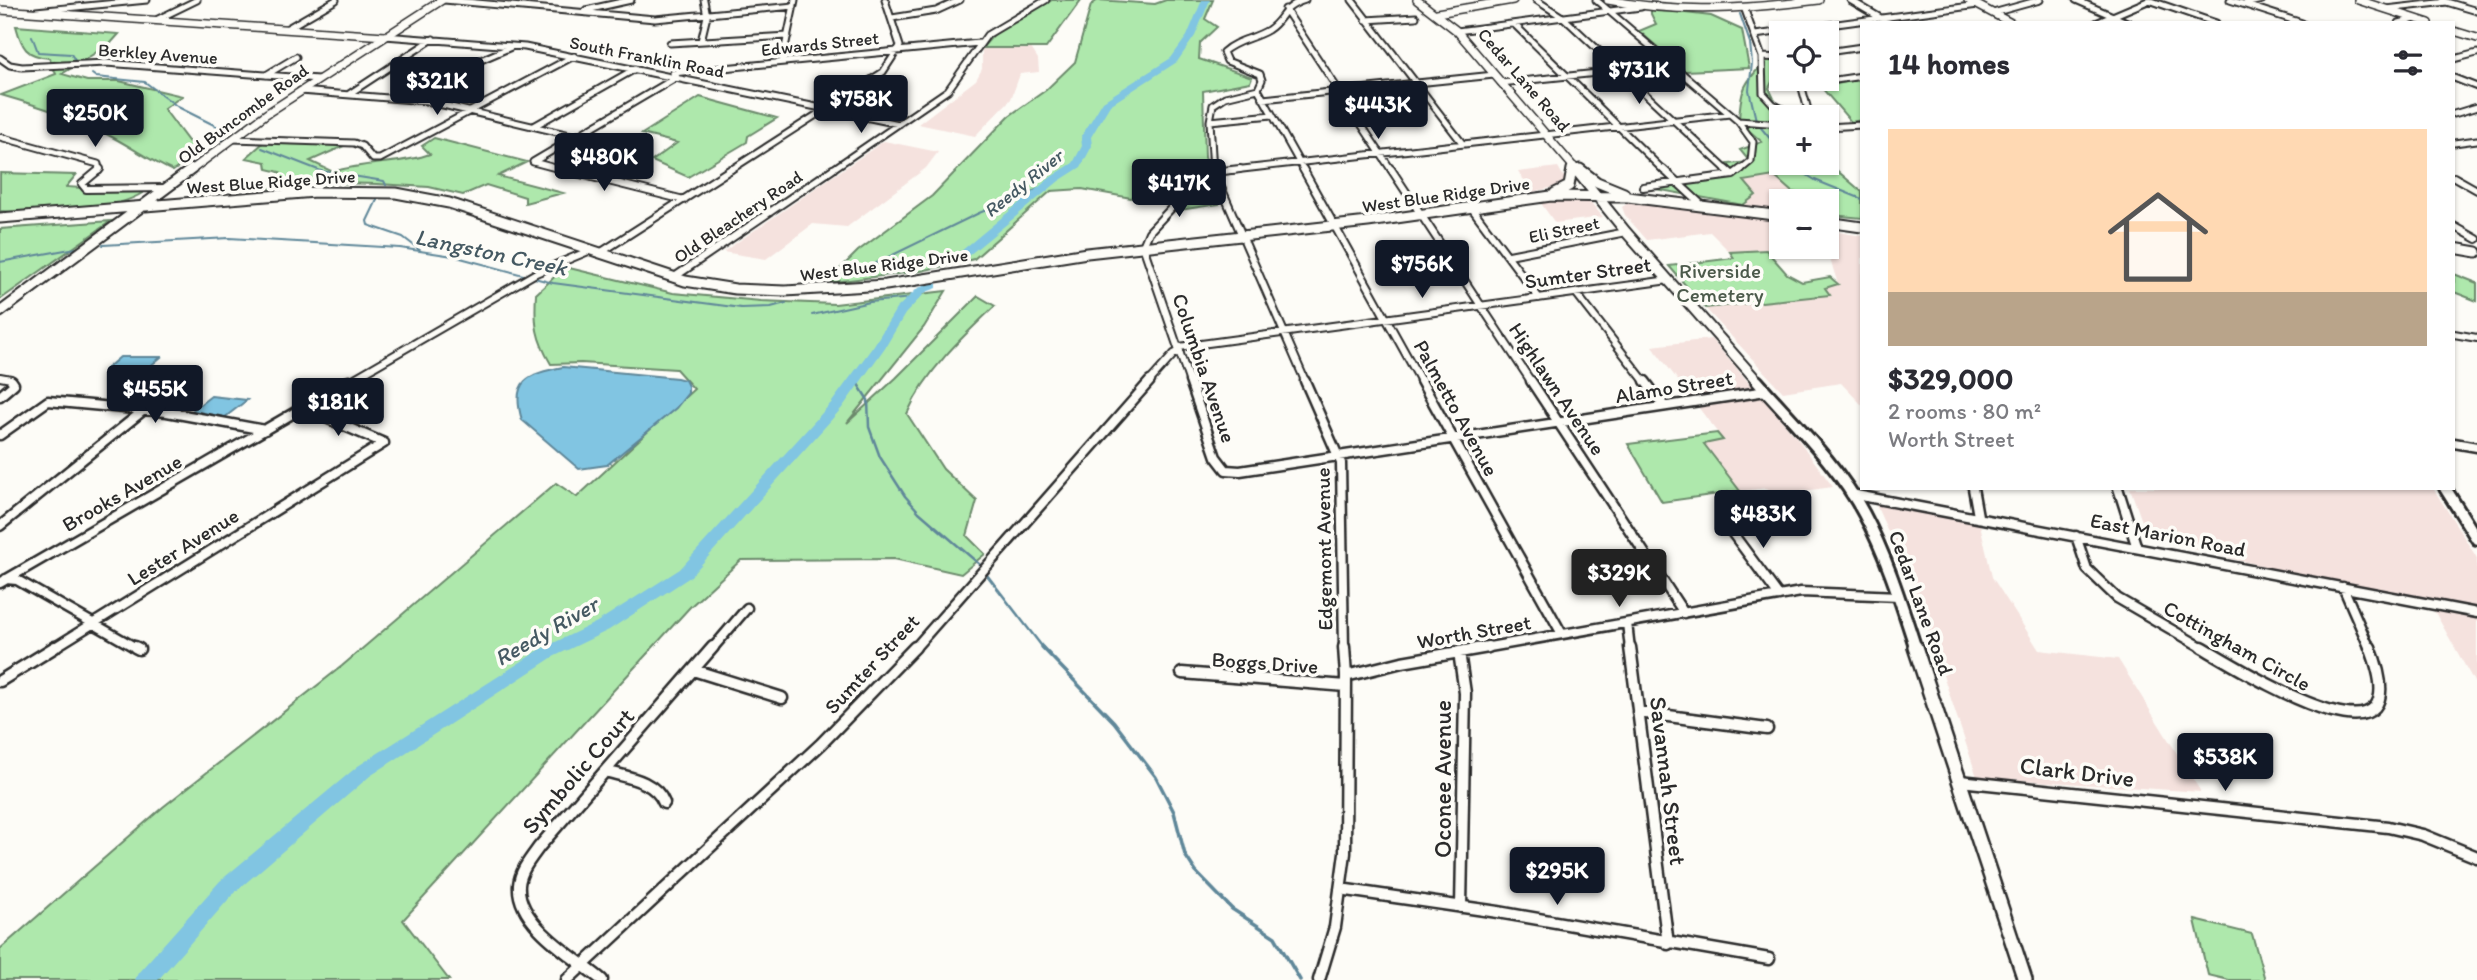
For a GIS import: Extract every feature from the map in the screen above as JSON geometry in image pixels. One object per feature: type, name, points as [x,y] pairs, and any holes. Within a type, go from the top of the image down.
[{"type":"main road","name":"Old Buncombe Road","points":[[0,312],[300,91],[444,0]]},
{"type":"main road","name":"Cedar Lane Road","points":[[1417,0],[1457,31],[1571,163],[1626,232],[1824,457],[1852,494],[1877,538],[1899,596],[2025,980]]},
{"type":"main road","points":[[1437,13],[1513,0]]},
{"type":"main road","points":[[1608,0],[1699,12],[1745,10],[1819,0]]},
{"type":"main road","points":[[1968,0],[2007,21]]},
{"type":"main road","points":[[2358,0],[2422,21]]},
{"type":"main road","points":[[0,10],[386,36]]},
{"type":"main road","points":[[2455,31],[2477,38]]},
{"type":"main road","points":[[1549,196],[1569,186],[1571,163]]},
{"type":"main road","name":"Cedar Lane Road","points":[[1571,163],[1597,182],[1636,198]]},
{"type":"main road","name":"West Blue Ridge Drive","points":[[0,218],[315,192],[396,193],[449,203],[673,278],[740,290],[818,291],[916,280],[1143,246],[1334,226],[1549,196],[1636,198],[1769,214]]},
{"type":"main road","points":[[1839,224],[1860,227]]},
{"type":"main road","points":[[2455,248],[2477,251]]},
{"type":"main road","points":[[2446,490],[2477,539]]},
{"type":"street","points":[[36,11],[147,0]]},
{"type":"street","points":[[158,19],[197,0]]},
{"type":"street","points":[[286,29],[337,0]]},
{"type":"street","points":[[444,0],[655,19],[795,3],[782,62]]},
{"type":"street","points":[[486,4],[503,0]]},
{"type":"street","points":[[576,12],[631,0]]},
{"type":"street","points":[[701,41],[707,13],[704,0]]},
{"type":"street","points":[[885,0],[900,39],[900,48],[897,50]]},
{"type":"street","points":[[892,18],[936,11],[960,0]]},
{"type":"street","name":"Old Bleachery Road","points":[[673,278],[956,83],[979,43],[1006,22],[1046,0]]},
{"type":"street","points":[[1284,9],[1289,4],[1305,0]]},
{"type":"street","points":[[1352,0],[1463,144]]},
{"type":"street","points":[[1536,0],[1564,18],[1733,175]]},
{"type":"street","points":[[1596,0],[1738,121],[1750,135],[1754,150],[1751,161],[1733,175],[1643,187]]},
{"type":"street","points":[[1754,0],[1752,4],[1757,8]]},
{"type":"street","points":[[1850,0],[1886,21]]},
{"type":"street","points":[[1993,13],[2015,10],[2022,4],[2040,0]]},
{"type":"street","points":[[2076,0],[2124,21]]},
{"type":"street","points":[[2101,21],[2149,0],[2210,21]]},
{"type":"street","points":[[2230,0],[2296,21]]},
{"type":"street","points":[[2243,4],[2262,0]]},
{"type":"street","points":[[2441,0],[2477,11]]},
{"type":"street","points":[[36,11],[48,2]]},
{"type":"street","points":[[2386,9],[2447,2]]},
{"type":"street","points":[[1755,35],[1978,5]]},
{"type":"street","points":[[1457,31],[1644,6]]},
{"type":"street","name":"Palmetto Avenue","points":[[1284,9],[1269,29],[1229,46],[1223,52],[1227,61],[1260,74],[1262,80],[1258,89],[1263,99],[1562,634]]},
{"type":"street","name":"Highlawn Avenue","points":[[1284,9],[1685,613]]},
{"type":"street","points":[[1745,10],[1762,57],[1764,95],[1775,105]]},
{"type":"street","points":[[1366,20],[1416,17]]},
{"type":"street","points":[[2408,21],[2416,19]]},
{"type":"street","points":[[1515,24],[1617,127],[1703,206]]},
{"type":"street","name":"South Franklin Road","points":[[386,36],[513,45],[899,124]]},
{"type":"street","points":[[670,43],[788,36]]},
{"type":"street","points":[[349,94],[433,39]]},
{"type":"street","name":"Edwards Street","points":[[663,74],[979,43]]},
{"type":"street","points":[[417,100],[467,66],[513,45]]},
{"type":"street","points":[[1839,50],[1860,47]]},
{"type":"street","name":"Brooks Avenue","points":[[2,580],[536,273],[596,252],[684,200],[883,72],[897,50]]},
{"type":"street","points":[[2455,59],[2477,53]]},
{"type":"street","points":[[232,139],[354,143],[377,159],[573,56]]},
{"type":"street","points":[[266,75],[296,57]]},
{"type":"street","points":[[1762,57],[1769,57]]},
{"type":"street","name":"Berkley Avenue","points":[[0,58],[10,65],[22,67],[106,63],[318,79]]},
{"type":"street","points":[[1501,83],[1674,65]]},
{"type":"street","points":[[534,126],[635,69]]},
{"type":"street","points":[[1263,99],[1494,75]]},
{"type":"street","points":[[1806,105],[1801,93],[1802,88],[1860,76]]},
{"type":"street","points":[[677,77],[533,162],[684,200]]},
{"type":"street","points":[[2455,78],[2477,87]]},
{"type":"street","points":[[1258,89],[1218,101],[1212,107],[1210,121],[1272,115]]},
{"type":"street","points":[[300,91],[417,100],[574,136]]},
{"type":"street","points":[[2455,114],[2477,107]]},
{"type":"street","points":[[1213,172],[1730,114]]},
{"type":"street","name":"Edgemont Avenue","points":[[1210,121],[1213,172],[1341,463],[1346,681],[1345,853],[1335,928],[1319,980]]},
{"type":"street","points":[[1738,121],[1769,123]]},
{"type":"street","points":[[1839,126],[1860,125]]},
{"type":"street","points":[[0,137],[98,164],[100,170],[82,184],[86,189],[167,188]]},
{"type":"street","points":[[2455,143],[2475,141]]},
{"type":"street","points":[[2455,178],[2477,190]]},
{"type":"street","points":[[1143,246],[1149,232],[1192,186]]},
{"type":"street","points":[[1471,207],[1539,298]]},
{"type":"street","points":[[2455,227],[2477,239]]},
{"type":"street","name":"Eli Street","points":[[1509,256],[1626,232]]},
{"type":"street","name":"Columbia Avenue","points":[[1143,246],[1216,457],[1223,469],[1234,472],[1338,456]]},
{"type":"street","name":"Sumter Street","points":[[567,980],[821,744],[909,654],[1179,349],[1284,332],[1669,280]]},
{"type":"street","points":[[1576,293],[1664,406]]},
{"type":"street","points":[[2455,334],[2477,338]]},
{"type":"street","points":[[0,377],[11,379],[14,384],[0,396]]},
{"type":"street","name":"Alamo Street","points":[[1338,456],[1766,391]]},
{"type":"street","points":[[0,435],[41,403],[53,401],[144,410],[265,430]]},
{"type":"street","name":"Lester Avenue","points":[[0,681],[384,443],[303,408]]},
{"type":"street","points":[[0,526],[144,410]]},
{"type":"street","points":[[2455,443],[2477,447]]},
{"type":"street","points":[[1973,490],[1978,516]]},
{"type":"street","points":[[2119,490],[2137,548]]},
{"type":"street","name":"East Marion Road","points":[[1852,494],[2477,613]]},
{"type":"street","points":[[1769,512],[1730,518],[1725,523],[1779,596]]},
{"type":"street","name":"Cottingham Circle","points":[[2076,536],[2087,569],[2099,583],[2126,604],[2288,696],[2317,709],[2346,714],[2372,709],[2378,704],[2382,694],[2377,669],[2343,587]]},
{"type":"street","points":[[2,580],[17,580],[139,649]]},
{"type":"street","name":"Worth Street","points":[[1346,681],[1459,652],[1779,596],[1818,591],[1899,596]]},
{"type":"street","name":"Symbolic Court","points":[[603,980],[527,915],[520,900],[519,886],[539,847],[747,608]]},
{"type":"street","name":"Savannah Street","points":[[1627,623],[1668,944]]},
{"type":"street","name":"Oconee Avenue","points":[[1459,652],[1465,693],[1461,907]]},
{"type":"street","points":[[693,670],[782,698]]},
{"type":"street","name":"Boggs Drive","points":[[1182,673],[1229,679],[1346,681]]},
{"type":"street","points":[[1638,712],[1767,729]]},
{"type":"street","points":[[605,771],[656,789],[663,796],[664,803]]},
{"type":"street","name":"Clark Drive","points":[[1960,781],[2366,824],[2423,835],[2477,857]]},
{"type":"street","points":[[1340,889],[1769,960]]},
{"type":"shaded area","points":[[982,48],[1031,48],[1038,59],[1039,72],[1020,74],[1011,99],[975,136],[918,124],[976,80],[982,69]]},
{"type":"shaded area","points":[[884,141],[938,152],[926,168],[847,227],[813,224],[766,259],[723,252]]},
{"type":"shaded area","points":[[1558,167],[1565,179],[1563,185],[1532,192],[1518,172]]},
{"type":"shaded area","points":[[1774,176],[1789,189],[1769,189],[1769,208],[1743,205],[1756,195],[1744,181]]},
{"type":"shaded area","points":[[1583,201],[1592,204],[1603,217],[1555,223],[1540,202]]},
{"type":"shaded area","points":[[1628,203],[1769,220],[1769,249],[1730,252],[1710,232],[1647,240],[1625,215],[1622,207]]},
{"type":"shaded area","points":[[1839,232],[1860,236],[1860,403],[1841,383],[1783,392],[1705,308],[1829,295],[1825,288],[1838,284],[1830,259],[1839,259]]},
{"type":"shaded area","points":[[1711,339],[1797,438],[1833,487],[1774,495],[1767,488],[1740,491],[1704,443],[1723,440],[1652,346]]},
{"type":"shaded area","points":[[2131,490],[2434,490],[2477,558],[2477,687],[2432,607],[2148,538]]},
{"type":"shaded area","points":[[1875,503],[1979,520],[1992,577],[2039,650],[2118,659],[2201,792],[1977,777],[1914,588]]},
{"type":"green space","points":[[1052,0],[1081,0],[1046,48],[982,48],[996,32]]},
{"type":"green space","points":[[1098,0],[1155,4],[1166,0],[1213,0],[1205,19],[1217,27],[1200,43],[1199,59],[1252,77],[1250,82],[1203,91],[1205,157],[1219,204],[1173,211],[1189,197],[1187,182],[1166,181],[1131,198],[1082,189],[1051,191],[974,259],[921,271],[826,283],[858,251],[932,196],[1009,116],[1046,90],[1075,62],[1091,5]]},
{"type":"green space","points":[[1651,9],[1711,16],[1742,30],[1749,68],[1685,71],[1639,31],[1656,24]]},
{"type":"green space","points":[[16,26],[119,34],[111,43],[62,74],[87,81],[119,81],[182,96],[164,109],[188,141],[201,151],[173,171],[85,124],[1,95],[56,74],[49,58],[26,50]]},
{"type":"green space","points":[[1769,59],[1769,91],[1777,105],[1769,105],[1769,175],[1839,175],[1839,172],[1860,190],[1860,218],[1839,216],[1839,189],[1789,189],[1774,176],[1744,181],[1756,195],[1743,205],[1645,187],[1736,176],[1728,164],[1750,162],[1740,150],[1762,142],[1739,122],[1745,86]]},
{"type":"green space","points":[[1860,79],[1860,120],[1851,122],[1824,91],[1839,91],[1839,83]]},
{"type":"green space","points":[[700,97],[777,118],[748,136],[747,142],[688,177],[652,161],[677,143],[642,134]]},
{"type":"green space","points":[[434,138],[527,162],[498,176],[563,193],[525,203],[525,197],[486,185],[463,195],[429,187],[377,184],[335,183],[265,188],[280,172],[267,169],[266,162],[246,158],[263,143],[346,145],[310,161],[333,172],[430,154],[422,146]]},
{"type":"green space","points":[[0,173],[76,175],[66,187],[144,192],[113,204],[74,211],[0,211]]},
{"type":"green space","points":[[111,221],[1,299],[0,298],[0,229]]},
{"type":"green space","name":"Riverside Cemetery","points":[[1766,250],[1769,259],[1774,259],[1787,274],[1802,282],[1830,277],[1838,284],[1825,288],[1830,295],[1705,308],[1669,266],[1734,258],[1730,252]]},
{"type":"green space","points":[[565,267],[673,293],[761,301],[835,304],[946,291],[924,327],[847,423],[978,296],[995,306],[934,369],[907,414],[943,469],[977,501],[967,536],[985,554],[961,574],[894,559],[741,560],[690,607],[403,920],[449,980],[0,980],[0,949],[163,807],[342,666],[556,483],[577,497],[694,389],[676,369],[581,363],[551,364],[537,331],[536,294]]},
{"type":"green space","points":[[2455,274],[2477,283],[2477,301],[2455,292]]},
{"type":"green space","points":[[1717,433],[1723,440],[1704,444],[1740,491],[1662,502],[1628,444]]},
{"type":"green space","points":[[2195,920],[2252,934],[2265,980],[2229,980],[2208,975]]},
{"type":"water","points":[[120,357],[161,357],[148,368],[106,369]]},
{"type":"water","points":[[563,367],[677,378],[685,380],[688,393],[676,408],[607,465],[579,469],[522,420],[519,407],[520,387],[525,381],[531,376]]},
{"type":"water","points":[[211,396],[247,400],[224,418],[189,413]]},
{"type":"waterway","name":"Reedy River","points":[[953,263],[1055,179],[1077,165],[1087,146],[1086,137],[1106,103],[1174,60],[1191,36],[1206,0]]},
{"type":"waterway","points":[[1740,14],[1750,43],[1752,63],[1749,90],[1756,120]]},
{"type":"waterway","points":[[32,36],[38,52],[71,54],[76,62]]},
{"type":"waterway","points":[[92,74],[96,77],[145,82],[178,107],[224,130],[223,140]]},
{"type":"waterway","points":[[1757,123],[1769,137]]},
{"type":"waterway","points":[[262,148],[321,171],[384,181],[386,185]]},
{"type":"waterway","points":[[1807,175],[1860,198]]},
{"type":"waterway","name":"Langston Creek","points":[[813,284],[870,266],[979,213],[1046,186]]},
{"type":"waterway","points":[[377,200],[367,221],[368,225],[403,237],[421,251]]},
{"type":"waterway","name":"Langston Creek","points":[[103,245],[229,238],[400,248],[453,256],[553,283],[741,308],[771,307],[786,303]]},
{"type":"waterway","name":"Langston Creek","points":[[0,262],[76,248]]},
{"type":"waterway","name":"Reedy River","points":[[145,980],[227,887],[364,771],[547,653],[603,626],[685,573],[837,405],[880,346],[900,312],[922,290],[933,286]]},
{"type":"waterway","points":[[812,315],[870,302],[913,298]]},
{"type":"waterway","points":[[856,381],[868,400],[869,427],[880,457],[905,496],[919,512],[979,564]]},
{"type":"waterway","points":[[987,575],[1044,649]]},
{"type":"waterway","points":[[1042,647],[1114,722],[1156,777],[1174,812],[1185,855],[1196,872],[1232,909],[1275,937],[1300,980]]}]
